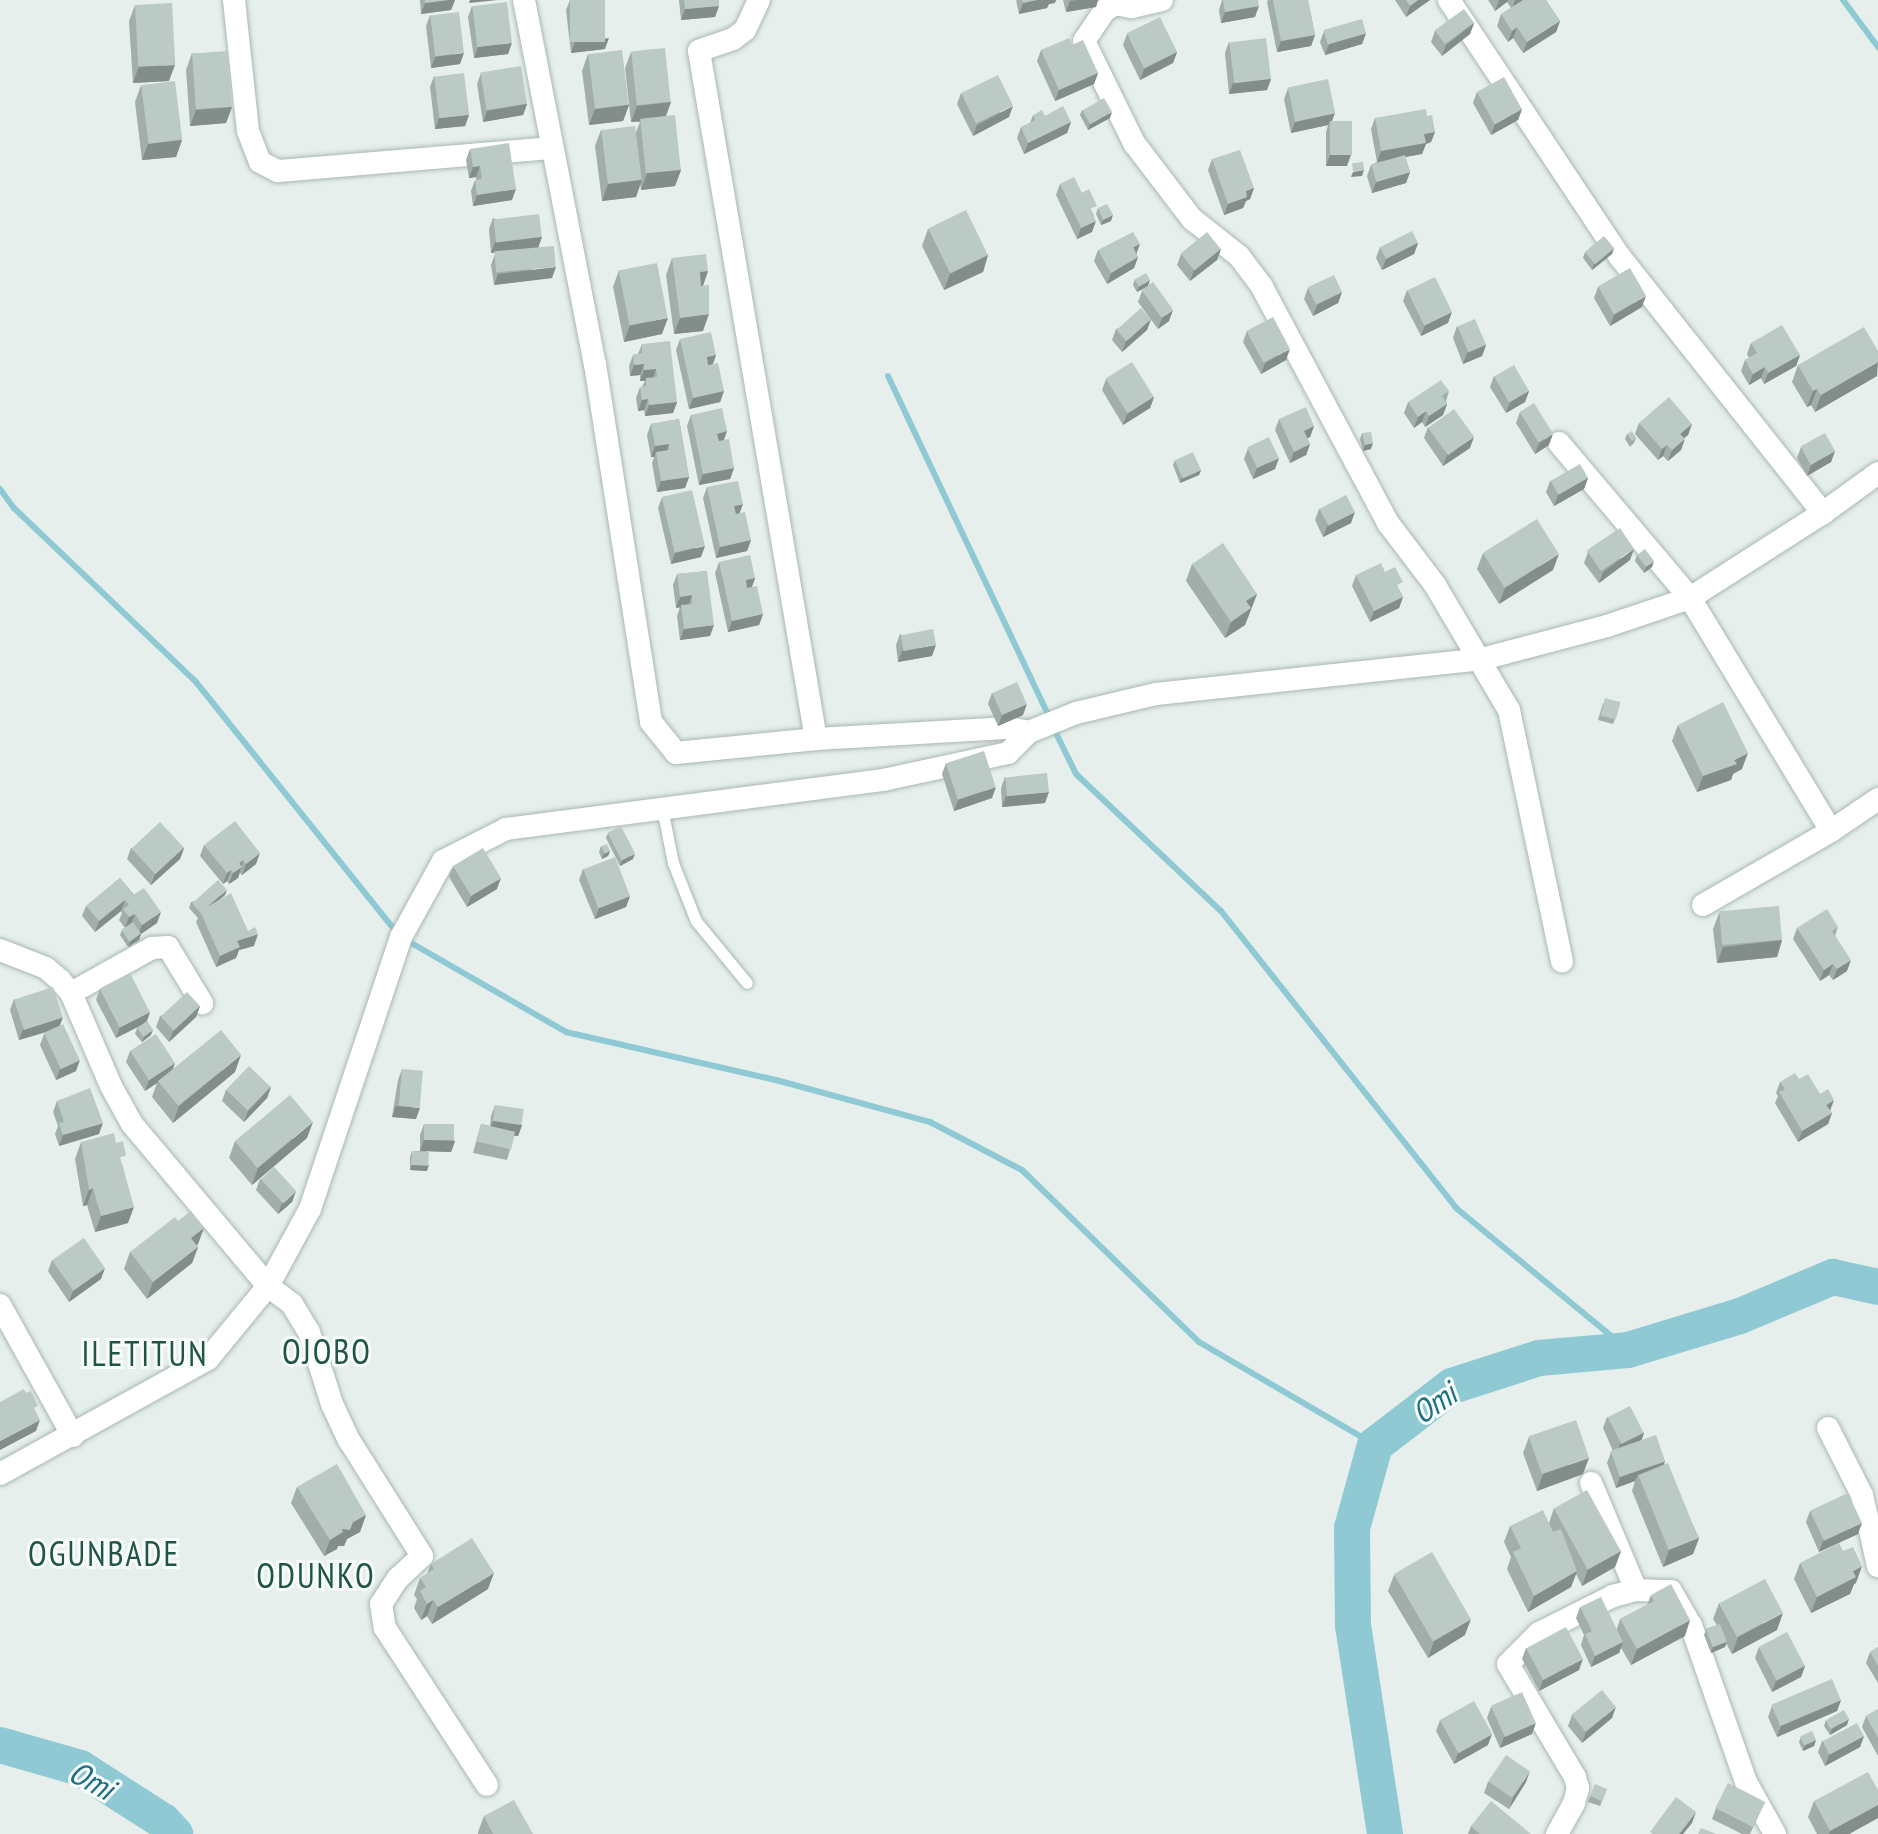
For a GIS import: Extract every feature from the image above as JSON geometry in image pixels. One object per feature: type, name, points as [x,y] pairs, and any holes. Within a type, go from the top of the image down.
[{"type":"street","points":[[234,0],[248,131],[260,162],[278,171],[551,148]]},
{"type":"street","points":[[524,0],[595,364],[651,722],[676,753],[816,739],[1037,728]]},
{"type":"street","points":[[759,0],[745,30],[733,39],[699,51],[816,739]]},
{"type":"street","points":[[1162,0],[1131,7],[1115,2],[1105,10],[1084,41],[1134,143],[1192,219],[1239,256],[1262,287],[1388,523],[1435,585],[1482,659],[1509,710],[1562,961]]},
{"type":"street","points":[[1449,0],[1620,257],[1823,513]]},
{"type":"street","points":[[1559,443],[1690,598],[1831,831]]},
{"type":"street","points":[[0,1474],[208,1359],[268,1286],[310,1209],[401,937],[443,861],[506,829],[883,780],[990,758],[1008,753],[1037,728],[1076,713],[1156,694],[1482,659],[1607,626],[1690,598],[1823,513],[1878,473]]},
{"type":"street","points":[[1703,905],[1831,831],[1878,799]]},
{"type":"street","points":[[71,993],[152,948],[168,947],[202,1003]]},
{"type":"street","points":[[0,950],[46,968],[71,993],[111,1086],[132,1124],[268,1286],[292,1304],[309,1332],[332,1404],[349,1440],[422,1556],[398,1578],[381,1604],[385,1628],[487,1785]]},
{"type":"street","points":[[0,1305],[73,1436]]},
{"type":"street","points":[[1828,1428],[1862,1495],[1878,1566]]},
{"type":"street","points":[[1591,1483],[1636,1590]]},
{"type":"street","points":[[1557,1834],[1574,1803],[1578,1788],[1575,1777],[1508,1664],[1539,1633],[1613,1596],[1636,1590],[1671,1591],[1691,1625],[1746,1782],[1775,1834]]},
{"type":"lane","points":[[662,808],[673,863],[696,921],[747,983]]},
{"type":"building","points":[[570,0],[605,0],[605,42],[570,42]]},
{"type":"building","points":[[684,0],[719,0],[719,6],[685,9]]},
{"type":"building","points":[[1223,0],[1258,0],[1259,6],[1225,12]]},
{"type":"building","points":[[1273,0],[1308,0],[1315,35],[1281,41]]},
{"type":"building","points":[[1523,0],[1546,0],[1560,21],[1527,42],[1517,27],[1512,31],[1501,14]]},
{"type":"building","points":[[507,2],[512,43],[477,47],[472,6]]},
{"type":"building","points":[[172,3],[175,65],[138,67],[135,5]]},
{"type":"building","points":[[1464,9],[1474,23],[1445,44],[1435,30]]},
{"type":"building","points":[[459,12],[464,53],[435,56],[430,16]]},
{"type":"building","points":[[1160,17],[1177,52],[1144,68],[1127,33]]},
{"type":"building","points":[[1362,19],[1366,33],[1328,44],[1324,30]]},
{"type":"building","points":[[1069,38],[1072,45],[1083,40],[1098,73],[1059,90],[1041,50]]},
{"type":"building","points":[[1266,38],[1271,79],[1234,83],[1229,43]]},
{"type":"building","points":[[665,48],[671,102],[637,105],[631,52]]},
{"type":"building","points":[[622,50],[629,105],[595,109],[588,54]]},
{"type":"building","points":[[228,51],[232,107],[196,109],[192,54]]},
{"type":"building","points":[[521,66],[527,104],[486,110],[481,72]]},
{"type":"building","points":[[464,73],[469,115],[439,118],[434,77]]},
{"type":"building","points":[[998,75],[1013,106],[976,124],[961,93]]},
{"type":"building","points":[[1504,77],[1522,109],[1495,124],[1477,92]]},
{"type":"building","points":[[1328,79],[1335,113],[1295,122],[1288,88]]},
{"type":"building","points":[[175,81],[182,140],[148,144],[141,85]]},
{"type":"building","points":[[1104,98],[1112,112],[1090,124],[1082,110]]},
{"type":"building","points":[[1063,106],[1071,122],[1028,143],[1021,127],[1035,120],[1033,115],[1042,110],[1045,116]]},
{"type":"building","points":[[1426,109],[1427,116],[1432,115],[1435,132],[1424,134],[1426,143],[1381,151],[1375,118]]},
{"type":"building","points":[[675,115],[681,170],[646,173],[640,119]]},
{"type":"building","points":[[1330,121],[1352,121],[1352,155],[1330,155]]},
{"type":"building","points":[[635,126],[642,180],[608,184],[601,130]]},
{"type":"building","points":[[509,143],[516,189],[477,195],[475,180],[482,179],[480,166],[473,167],[470,149]]},
{"type":"building","points":[[1240,150],[1254,188],[1246,191],[1247,197],[1228,204],[1212,159]]},
{"type":"building","points":[[1405,155],[1410,172],[1376,182],[1371,165]]},
{"type":"building","points":[[1363,162],[1364,170],[1353,171],[1352,163]]},
{"type":"building","points":[[1074,177],[1082,193],[1089,189],[1097,206],[1090,209],[1096,221],[1081,228],[1060,184]]},
{"type":"building","points":[[1107,204],[1113,215],[1103,220],[1098,208]]},
{"type":"building","points":[[966,210],[988,255],[950,273],[928,228]]},
{"type":"building","points":[[539,214],[542,237],[496,242],[493,220]]},
{"type":"building","points":[[1412,231],[1418,243],[1386,259],[1380,247]]},
{"type":"building","points":[[1133,232],[1140,244],[1133,247],[1138,257],[1111,273],[1098,250]]},
{"type":"building","points":[[1207,232],[1221,249],[1194,270],[1181,253]]},
{"type":"building","points":[[1604,236],[1614,248],[1595,264],[1585,252]]},
{"type":"building","points":[[554,246],[556,267],[496,272],[494,251]]},
{"type":"building","points":[[706,254],[708,271],[700,272],[701,286],[709,285],[709,314],[680,318],[672,258]]},
{"type":"building","points":[[657,263],[668,318],[629,325],[619,270]]},
{"type":"building","points":[[1630,268],[1646,296],[1614,314],[1598,286]]},
{"type":"building","points":[[1146,273],[1150,280],[1139,286],[1135,280]]},
{"type":"building","points":[[1334,275],[1342,292],[1316,304],[1308,287]]},
{"type":"building","points":[[1435,277],[1452,312],[1424,326],[1407,291]]},
{"type":"building","points":[[1153,282],[1173,310],[1162,318],[1142,290]]},
{"type":"building","points":[[1141,308],[1151,319],[1127,341],[1116,330]]},
{"type":"building","points":[[1273,317],[1290,349],[1263,363],[1247,331]]},
{"type":"building","points":[[1475,319],[1486,345],[1468,352],[1458,326]]},
{"type":"building","points":[[1782,325],[1800,355],[1768,373],[1765,367],[1753,374],[1745,360],[1757,353],[1751,343]]},
{"type":"building","points":[[1864,327],[1878,351],[1878,362],[1821,395],[1817,389],[1813,391],[1798,365]]},
{"type":"building","points":[[711,332],[716,355],[707,357],[708,365],[718,363],[724,391],[693,398],[680,339]]},
{"type":"building","points":[[670,341],[677,402],[649,405],[648,399],[642,400],[640,387],[646,386],[646,378],[657,377],[656,369],[644,370],[644,364],[634,365],[633,355],[642,353],[642,344]]},
{"type":"building","points":[[1132,362],[1154,397],[1127,413],[1106,378]]},
{"type":"building","points":[[1514,365],[1529,391],[1509,402],[1494,376]]},
{"type":"building","points":[[1441,380],[1449,391],[1442,396],[1447,404],[1429,416],[1426,411],[1418,417],[1408,402]]},
{"type":"building","points":[[1669,397],[1692,424],[1680,434],[1685,439],[1672,450],[1667,445],[1662,449],[1639,423]]},
{"type":"building","points":[[1534,403],[1553,434],[1539,443],[1520,412]]},
{"type":"building","points":[[1306,407],[1314,426],[1304,431],[1310,444],[1294,452],[1279,419]]},
{"type":"building","points":[[722,408],[727,431],[717,434],[719,441],[729,439],[734,468],[703,474],[691,415]]},
{"type":"building","points":[[1454,409],[1474,437],[1448,455],[1428,428]]},
{"type":"building","points":[[679,419],[689,477],[661,481],[656,452],[669,450],[669,444],[655,446],[651,424]]},
{"type":"building","points":[[1632,431],[1636,438],[1632,441],[1627,434]]},
{"type":"building","points":[[1371,432],[1373,443],[1365,445],[1362,433]]},
{"type":"building","points":[[1825,433],[1835,451],[1811,465],[1801,447]]},
{"type":"building","points":[[1269,437],[1279,458],[1257,468],[1247,447]]},
{"type":"building","points":[[1193,452],[1201,470],[1183,478],[1175,460]]},
{"type":"building","points":[[1580,464],[1588,478],[1559,495],[1551,481]]},
{"type":"building","points":[[738,481],[743,504],[734,506],[736,514],[745,512],[751,540],[720,547],[707,487]]},
{"type":"building","points":[[692,490],[705,546],[675,553],[662,497]]},
{"type":"building","points":[[1346,495],[1355,512],[1328,526],[1320,509]]},
{"type":"building","points":[[1537,519],[1559,554],[1504,588],[1483,553]]},
{"type":"building","points":[[1620,528],[1634,549],[1601,571],[1587,550]]},
{"type":"building","points":[[1223,543],[1257,594],[1246,601],[1251,608],[1231,622],[1192,564]]},
{"type":"building","points":[[1645,549],[1654,561],[1646,567],[1637,555]]},
{"type":"building","points":[[750,555],[755,578],[746,580],[747,588],[757,586],[763,614],[732,621],[719,562]]},
{"type":"building","points":[[1381,563],[1385,572],[1395,567],[1403,582],[1397,585],[1403,597],[1374,611],[1356,575]]},
{"type":"building","points":[[707,571],[714,625],[684,629],[681,605],[692,604],[692,595],[680,597],[677,574]]},
{"type":"building","points":[[933,629],[936,645],[904,651],[901,635]]},
{"type":"building","points":[[1017,682],[1027,704],[1002,715],[992,693]]},
{"type":"building","points":[[1605,698],[1620,702],[1616,720],[1600,715]]},
{"type":"building","points":[[1723,702],[1748,753],[1734,760],[1737,764],[1703,776],[1678,725]]},
{"type":"building","points":[[984,751],[996,787],[958,800],[946,763]]},
{"type":"building","points":[[1047,773],[1049,792],[1007,796],[1005,777]]},
{"type":"building","points":[[235,821],[260,853],[246,864],[243,860],[239,863],[242,867],[233,873],[231,870],[227,873],[204,845]]},
{"type":"building","points":[[160,822],[184,848],[155,874],[131,849]]},
{"type":"building","points":[[621,826],[635,854],[622,860],[608,833]]},
{"type":"building","points":[[607,844],[610,851],[605,854],[601,846]]},
{"type":"building","points":[[483,848],[501,878],[471,896],[453,866]]},
{"type":"building","points":[[615,857],[630,896],[598,908],[583,869]]},
{"type":"building","points":[[120,878],[133,895],[144,888],[161,912],[142,925],[135,914],[129,917],[123,909],[129,905],[125,900],[99,921],[86,906]]},
{"type":"building","points":[[218,880],[227,890],[201,913],[192,903]]},
{"type":"building","points":[[231,893],[248,931],[255,927],[258,934],[237,941],[240,947],[220,956],[200,911]]},
{"type":"building","points":[[1779,906],[1782,940],[1722,945],[1719,911]]},
{"type":"building","points":[[1827,909],[1838,927],[1832,931],[1851,960],[1837,969],[1833,964],[1824,970],[1797,928]]},
{"type":"building","points":[[133,922],[141,934],[129,941],[121,930]]},
{"type":"building","points":[[130,973],[150,1012],[120,1028],[100,988]]},
{"type":"building","points":[[53,987],[63,1017],[24,1030],[14,1000]]},
{"type":"building","points":[[187,992],[200,1006],[174,1030],[161,1017]]},
{"type":"building","points":[[147,1021],[153,1030],[143,1037],[137,1028]]},
{"type":"building","points":[[63,1024],[80,1060],[61,1069],[44,1033]]},
{"type":"building","points":[[221,1030],[241,1055],[178,1106],[158,1081]]},
{"type":"building","points":[[156,1034],[175,1063],[149,1080],[130,1051]]},
{"type":"building","points":[[249,1066],[271,1087],[248,1111],[226,1090]]},
{"type":"building","points":[[402,1069],[423,1071],[420,1108],[399,1106]]},
{"type":"building","points":[[1795,1073],[1799,1079],[1808,1074],[1820,1094],[1828,1089],[1834,1100],[1826,1105],[1832,1113],[1802,1131],[1779,1092],[1785,1089],[1780,1082]]},
{"type":"building","points":[[90,1088],[103,1123],[63,1135],[59,1123],[64,1122],[57,1101]]},
{"type":"building","points":[[290,1095],[312,1122],[257,1168],[235,1141]]},
{"type":"building","points":[[495,1105],[524,1109],[521,1125],[493,1121]]},
{"type":"building","points":[[424,1124],[454,1124],[454,1140],[424,1140]]},
{"type":"building","points":[[481,1124],[515,1132],[511,1149],[477,1142]]},
{"type":"building","points":[[114,1133],[116,1143],[123,1141],[126,1156],[120,1157],[134,1207],[101,1216],[93,1188],[89,1190],[81,1142]]},
{"type":"building","points":[[412,1151],[429,1152],[428,1166],[411,1165]]},
{"type":"building","points":[[274,1167],[297,1191],[283,1203],[261,1179]]},
{"type":"building","points":[[191,1211],[204,1228],[191,1238],[198,1247],[153,1282],[130,1252],[175,1217],[178,1221]]},
{"type":"building","points":[[84,1238],[105,1268],[73,1291],[52,1260]]},
{"type":"building","points":[[24,1389],[26,1393],[31,1391],[40,1420],[0,1441],[0,1402]]},
{"type":"building","points":[[1630,1406],[1644,1433],[1621,1444],[1608,1417]]},
{"type":"building","points":[[1576,1420],[1589,1458],[1542,1474],[1529,1436]]},
{"type":"building","points":[[1656,1435],[1665,1461],[1620,1477],[1611,1451]]},
{"type":"building","points":[[1668,1463],[1698,1538],[1669,1550],[1638,1475]]},
{"type":"building","points":[[337,1464],[366,1515],[353,1522],[350,1530],[342,1529],[343,1532],[330,1540],[297,1487]]},
{"type":"building","points":[[1587,1490],[1621,1551],[1588,1570],[1554,1508]]},
{"type":"building","points":[[1848,1493],[1862,1523],[1824,1541],[1810,1511]]},
{"type":"building","points":[[1543,1510],[1553,1532],[1561,1529],[1577,1571],[1534,1596],[1513,1552],[1521,1548],[1510,1526]]},
{"type":"building","points":[[472,1538],[494,1573],[438,1607],[433,1600],[427,1604],[420,1591],[426,1587],[420,1578],[434,1569],[431,1564]]},
{"type":"building","points":[[1839,1543],[1843,1551],[1853,1547],[1862,1566],[1853,1571],[1856,1577],[1817,1597],[1800,1563]]},
{"type":"building","points":[[1432,1552],[1471,1620],[1433,1642],[1394,1574]]},
{"type":"building","points":[[1765,1579],[1783,1613],[1737,1637],[1719,1603]]},
{"type":"building","points":[[1671,1584],[1690,1620],[1637,1649],[1620,1619],[1654,1601],[1651,1595]]},
{"type":"building","points":[[1601,1597],[1623,1642],[1595,1656],[1585,1634],[1592,1631],[1580,1607]]},
{"type":"building","points":[[1720,1624],[1727,1642],[1713,1647],[1706,1629]]},
{"type":"building","points":[[1566,1627],[1583,1659],[1543,1680],[1526,1648]]},
{"type":"building","points":[[1787,1632],[1805,1666],[1777,1681],[1759,1647]]},
{"type":"building","points":[[1878,1647],[1878,1666],[1870,1652]]},
{"type":"building","points":[[1832,1679],[1841,1700],[1780,1726],[1771,1705]]},
{"type":"building","points":[[1602,1690],[1616,1707],[1586,1732],[1572,1715]]},
{"type":"building","points":[[1522,1692],[1536,1723],[1505,1737],[1491,1706]]},
{"type":"building","points":[[1474,1701],[1492,1734],[1458,1753],[1440,1720]]},
{"type":"building","points":[[1878,1709],[1878,1738],[1866,1716]]},
{"type":"building","points":[[1844,1710],[1849,1719],[1830,1729],[1826,1720]]},
{"type":"building","points":[[1857,1723],[1864,1736],[1830,1755],[1823,1741]]},
{"type":"building","points":[[1812,1731],[1816,1740],[1804,1745],[1800,1736]]},
{"type":"building","points":[[1506,1755],[1530,1771],[1512,1798],[1488,1782]]},
{"type":"building","points":[[1868,1772],[1878,1790],[1878,1805],[1830,1831],[1814,1801]]},
{"type":"building","points":[[1728,1783],[1765,1802],[1753,1827],[1715,1808]]},
{"type":"building","points":[[1595,1784],[1607,1789],[1602,1801],[1590,1796]]},
{"type":"building","points":[[1676,1797],[1696,1812],[1679,1834],[1650,1832]]},
{"type":"building","points":[[514,1800],[533,1834],[493,1834],[484,1816]]},
{"type":"building","points":[[1491,1801],[1531,1834],[1480,1834],[1471,1826]]},
{"type":"building","points":[[1701,1828],[1716,1834],[1698,1834]]},
{"type":"waterway","points":[[1843,0],[1878,47]]},
{"type":"waterway","points":[[888,376],[1049,717]]},
{"type":"waterway","points":[[0,489],[14,508],[196,682],[397,933]]},
{"type":"waterway","points":[[1053,727],[1076,774],[1221,911],[1456,1208],[1628,1350]]},
{"type":"waterway","points":[[406,940],[566,1032],[776,1080],[930,1122],[1022,1170],[1199,1342],[1375,1445]]},
{"type":"waterway","name":"Omi","points":[[1385,1834],[1353,1626],[1352,1528],[1375,1445],[1452,1386],[1539,1358],[1628,1350],[1740,1316],[1833,1277],[1878,1287]]},
{"type":"waterway","name":"Omi","points":[[0,1745],[80,1768],[163,1821],[175,1834]]},
{"type":"district","name":"OJOBO","points":[[327,1352]]},
{"type":"district","name":"ILETITUN","points":[[145,1354]]},
{"type":"district","name":"OGUNBADE","points":[[104,1554]]},
{"type":"district","name":"ODUNKO","points":[[316,1576]]}]
